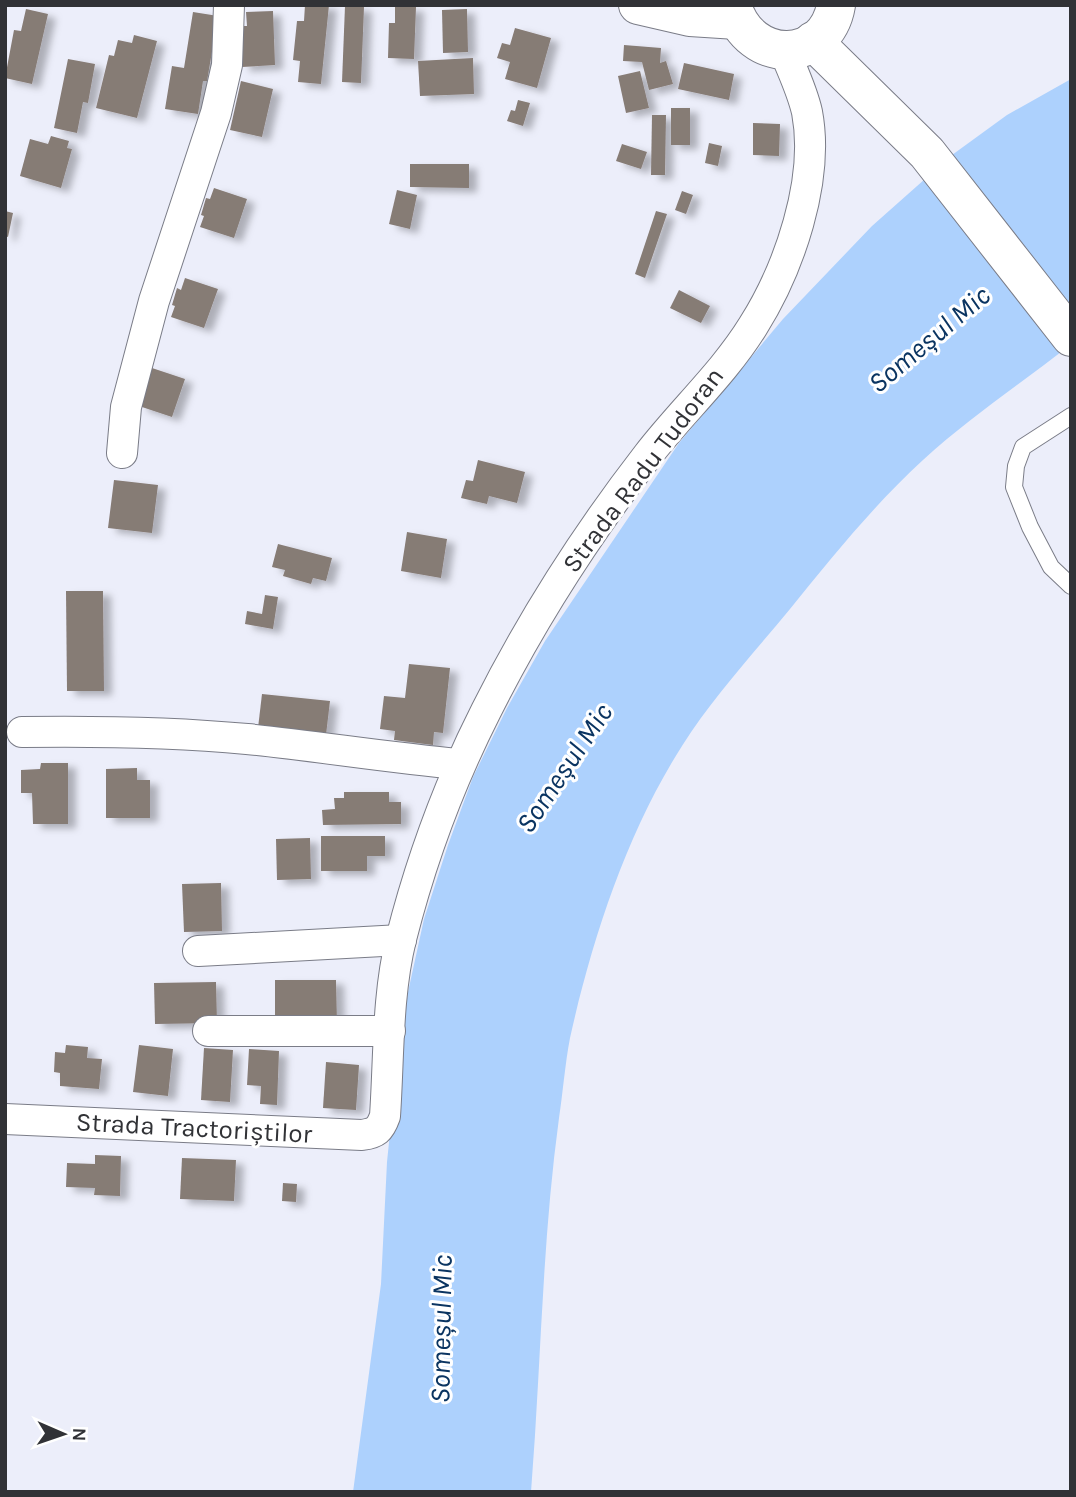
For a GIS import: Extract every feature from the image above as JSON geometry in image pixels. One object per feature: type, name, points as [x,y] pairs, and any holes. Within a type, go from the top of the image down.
[{"type":"main road","points":[[638,5],[690,17],[735,13],[745,32],[756,42],[769,48],[799,46],[830,23],[836,5]]},
{"type":"main road","points":[[799,46],[927,153],[1071,337]]},
{"type":"street","points":[[122,453],[126,407],[154,301],[216,113],[228,65],[229,5]]},
{"type":"street","name":"Strada Radu Tudoran","points":[[380,1128],[385,1116],[390,1031],[401,940],[431,836],[460,764],[518,650],[554,589],[648,454],[752,328],[774,289],[793,241],[805,189],[810,148],[799,46]]},
{"type":"street","points":[[22,732],[129,731],[200,736],[460,764]]},
{"type":"street","points":[[198,951],[401,940]]},
{"type":"street","points":[[208,1031],[390,1031]]},
{"type":"street","name":"Strada Tractoriștilor","points":[[5,1119],[362,1135],[374,1133],[380,1128]]},
{"type":"lane","points":[[1071,416],[1023,447],[1016,466],[1014,486],[1030,527],[1051,567],[1071,586]]},
{"type":"water","name":"Someșul Mic","points":[[1071,79],[1071,344],[941,444],[870,513],[694,728],[662,779],[628,850],[589,963],[570,1038],[549,1211],[531,1492],[353,1492],[381,1284],[387,1162],[408,992],[424,919],[448,845],[473,777],[507,708],[545,641],[679,443],[783,319],[872,226],[952,155],[1007,115]]},
{"type":"building","points":[[305,5],[329,5],[321,84],[298,82],[300,61],[293,60],[297,21],[304,21]]},
{"type":"building","points":[[345,6],[364,7],[361,83],[342,82]]},
{"type":"building","points":[[395,7],[416,7],[414,59],[388,58],[389,23],[395,23]]},
{"type":"building","points":[[26,9],[48,14],[32,84],[5,78],[14,30],[21,31]]},
{"type":"building","points":[[467,9],[468,52],[443,53],[442,10]]},
{"type":"building","points":[[273,11],[275,65],[242,67],[240,26],[247,26],[246,12]]},
{"type":"building","points":[[193,12],[218,16],[207,81],[203,81],[198,114],[165,109],[172,66],[184,68]]},
{"type":"building","points":[[515,28],[551,38],[537,88],[505,79],[510,62],[497,58],[502,43],[510,45]]},
{"type":"building","points":[[134,35],[157,41],[137,118],[96,108],[109,55],[114,56],[118,40],[132,43]]},
{"type":"building","points":[[624,45],[661,48],[660,63],[666,61],[673,84],[649,90],[642,62],[623,61]]},
{"type":"building","points":[[473,58],[474,94],[420,96],[418,61]]},
{"type":"building","points":[[68,59],[95,64],[88,103],[83,102],[77,133],[54,128]]},
{"type":"building","points":[[684,63],[734,74],[729,100],[678,89]]},
{"type":"building","points":[[640,71],[649,108],[626,113],[618,76]]},
{"type":"building","points":[[241,81],[273,89],[262,137],[230,130]]},
{"type":"building","points":[[518,100],[530,103],[523,126],[507,121],[511,110],[515,111]]},
{"type":"building","points":[[671,108],[690,108],[690,145],[671,145]]},
{"type":"building","points":[[652,115],[666,115],[665,175],[651,175]]},
{"type":"building","points":[[753,123],[780,124],[779,156],[753,155]]},
{"type":"building","points":[[51,136],[69,141],[67,148],[72,149],[61,188],[20,176],[30,139],[48,144]]},
{"type":"building","points":[[709,143],[722,146],[718,166],[705,163]]},
{"type":"building","points":[[622,144],[647,152],[641,169],[616,161]]},
{"type":"building","points":[[410,164],[469,164],[469,188],[410,187]]},
{"type":"building","points":[[214,188],[247,199],[234,238],[200,227],[206,198],[210,199]]},
{"type":"building","points":[[397,190],[417,195],[410,229],[389,224]]},
{"type":"building","points":[[682,191],[693,195],[686,214],[675,210]]},
{"type":"building","points":[[5,211],[13,213],[8,237],[5,236]]},
{"type":"building","points":[[656,211],[667,214],[645,278],[635,274]]},
{"type":"building","points":[[185,278],[218,289],[204,328],[171,317],[177,288],[181,290]]},
{"type":"building","points":[[679,290],[710,306],[701,323],[670,308]]},
{"type":"building","points":[[152,368],[185,379],[172,417],[139,406]]},
{"type":"building","points":[[478,460],[525,472],[517,503],[489,496],[487,504],[461,498],[466,480],[473,481]]},
{"type":"building","points":[[114,480],[158,485],[152,533],[108,528]]},
{"type":"building","points":[[407,532],[447,539],[441,578],[401,571]]},
{"type":"building","points":[[278,544],[332,558],[326,581],[313,578],[311,584],[283,576],[285,570],[272,567]]},
{"type":"building","points":[[66,591],[103,591],[104,691],[67,691]]},
{"type":"building","points":[[265,595],[278,597],[273,629],[245,624],[247,611],[262,614]]},
{"type":"building","points":[[409,664],[450,668],[443,733],[434,732],[433,745],[394,740],[395,731],[380,729],[384,696],[405,698]]},
{"type":"building","points":[[262,694],[330,701],[326,735],[258,728]]},
{"type":"building","points":[[41,763],[68,763],[68,824],[33,824],[32,793],[21,793],[21,770],[40,769]]},
{"type":"building","points":[[137,768],[137,780],[150,780],[150,818],[106,818],[106,769]]},
{"type":"building","points":[[344,792],[389,792],[389,802],[401,802],[401,824],[323,825],[322,810],[335,809],[334,798],[344,798]]},
{"type":"building","points":[[321,836],[385,836],[385,856],[367,856],[367,871],[321,871]]},
{"type":"building","points":[[310,838],[311,879],[277,880],[276,839]]},
{"type":"building","points":[[221,883],[222,931],[184,932],[182,884]]},
{"type":"building","points":[[275,980],[336,980],[337,1024],[275,1024]]},
{"type":"building","points":[[216,982],[217,1023],[155,1024],[154,983]]},
{"type":"building","points":[[66,1045],[88,1047],[87,1058],[102,1059],[99,1089],[60,1086],[60,1073],[54,1072],[55,1052],[65,1053]]},
{"type":"building","points":[[139,1045],[173,1049],[168,1096],[133,1092]]},
{"type":"building","points":[[204,1048],[233,1050],[230,1102],[201,1100]]},
{"type":"building","points":[[249,1049],[279,1051],[277,1105],[260,1104],[261,1086],[247,1085]]},
{"type":"building","points":[[326,1062],[359,1065],[356,1110],[323,1108]]},
{"type":"building","points":[[95,1155],[121,1156],[120,1196],[94,1195],[95,1188],[66,1187],[67,1163],[95,1164]]},
{"type":"building","points":[[182,1158],[236,1160],[234,1201],[180,1199]]},
{"type":"building","points":[[283,1183],[297,1184],[296,1202],[282,1201]]}]
